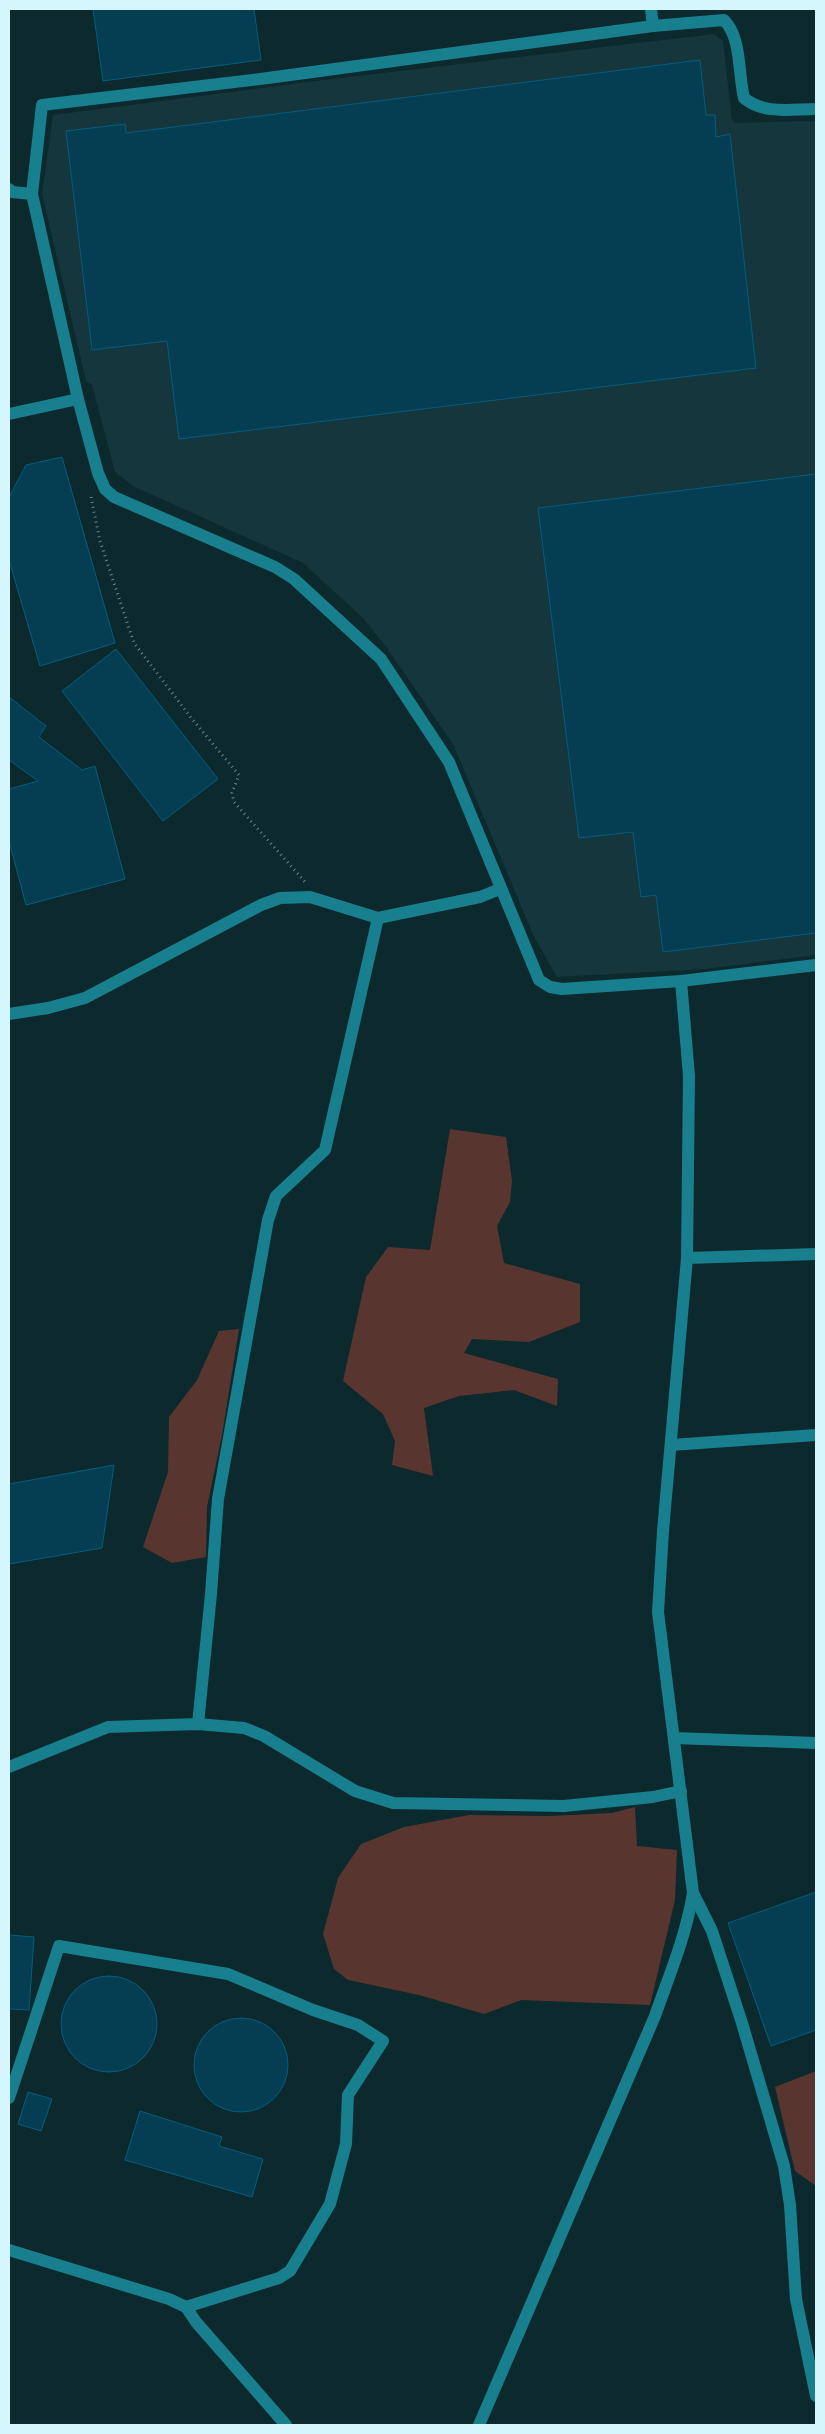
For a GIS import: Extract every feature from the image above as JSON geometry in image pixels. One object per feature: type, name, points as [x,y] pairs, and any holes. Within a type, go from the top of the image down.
[{"type":"street","points":[[651,9],[653,26]]},
{"type":"street","points":[[816,108],[773,110],[754,107],[744,98],[735,39],[731,28],[724,20],[653,26],[268,78],[42,105],[32,194],[78,399],[98,473],[105,489],[114,497],[275,567],[294,578],[381,659],[449,762],[539,980],[550,987],[562,989],[681,981],[816,964]]},
{"type":"street","points":[[9,189],[12,192],[32,194]]},
{"type":"street","points":[[9,414],[78,399]]},
{"type":"street","points":[[9,1014],[48,1008],[85,998],[261,905],[280,898],[310,897],[378,918],[480,897],[500,889]]},
{"type":"street","points":[[198,1724],[212,1594],[218,1499],[268,1220],[276,1196],[324,1150],[378,918]]},
{"type":"street","points":[[479,2425],[655,2016],[684,1932],[693,1893],[658,1612],[687,1258],[689,1076],[681,981]]},
{"type":"street","points":[[687,1258],[816,1254]]},
{"type":"street","points":[[671,1445],[816,1435]]},
{"type":"street","points":[[9,1767],[108,1727],[198,1724],[244,1728],[264,1736],[355,1791],[393,1803],[564,1806],[653,1797],[681,1791]]},
{"type":"street","points":[[674,1738],[816,1744]]},
{"type":"street","points":[[693,1893],[712,1931],[742,2022],[784,2166],[790,2205],[796,2299],[816,2396]]},
{"type":"street","points":[[9,2098],[59,1946],[228,1974],[313,2010],[358,2025],[383,2041],[348,2095],[346,2144],[330,2204],[290,2270],[279,2278],[186,2306]]},
{"type":"street","points":[[9,2250],[169,2299],[186,2306],[196,2322],[286,2425]]},
{"type":"path","points":[[98,473],[91,497],[96,524],[134,643],[192,719],[239,775],[232,793],[234,802],[310,888],[310,897]]},
{"type":"shaded area","points":[[714,34],[723,41],[732,120],[736,123],[816,121],[816,955],[706,969],[557,977],[534,937],[453,744],[386,647],[364,619],[303,563],[133,486],[115,472],[92,385],[86,381],[42,194],[53,115],[307,82]]},
{"type":"shaded area","points":[[450,1129],[506,1137],[512,1181],[510,1202],[497,1226],[504,1263],[580,1284],[580,1322],[529,1342],[472,1339],[464,1353],[558,1379],[557,1406],[514,1390],[459,1396],[424,1408],[433,1476],[392,1465],[395,1441],[383,1414],[343,1381],[366,1277],[388,1247],[430,1250]]},
{"type":"shaded area","points":[[239,1329],[222,1435],[207,1507],[206,1557],[172,1563],[143,1547],[168,1472],[169,1417],[197,1380],[219,1331]]},
{"type":"shaded area","points":[[635,1807],[637,1846],[677,1850],[675,1900],[650,2005],[521,2000],[484,2014],[419,1995],[348,1980],[334,1969],[323,1934],[338,1878],[361,1844],[404,1827],[469,1815],[549,1816],[612,1813]]},
{"type":"shaded area","points":[[816,2071],[816,2186],[795,2171],[775,2087]]},
{"type":"building","points":[[93,9],[254,9],[261,60],[103,81]]},
{"type":"building","points":[[700,60],[706,115],[715,115],[716,137],[730,134],[756,368],[179,439],[167,341],[92,350],[66,131],[125,124],[126,133]]},
{"type":"building","points":[[62,457],[115,643],[40,666],[9,560],[9,497],[26,465]]},
{"type":"building","points":[[816,474],[816,933],[663,952],[656,895],[641,897],[633,832],[579,838],[538,508]]},
{"type":"building","points":[[116,649],[218,779],[163,821],[62,691]]},
{"type":"building","points":[[9,697],[46,726],[39,737],[82,770],[95,766],[125,879],[26,905],[9,841],[9,789],[38,781],[9,760]]},
{"type":"building","points":[[114,1465],[102,1548],[9,1564],[9,1484]]},
{"type":"building","points":[[816,1892],[816,2030],[771,2046],[728,1923]]},
{"type":"building","points":[[9,1935],[34,1937],[29,2010],[9,2009]]},
{"type":"building","points":[[109,1976],[127,1980],[143,1990],[153,2006],[157,2024],[153,2042],[143,2058],[127,2068],[109,2072],[91,2068],[75,2058],[65,2042],[61,2024],[65,2006],[75,1990],[91,1980]]},
{"type":"building","points":[[241,2018],[259,2022],[274,2032],[284,2047],[288,2065],[284,2083],[274,2098],[259,2108],[241,2112],[223,2108],[208,2098],[198,2083],[194,2065],[198,2047],[208,2032],[223,2022]]},
{"type":"building","points":[[28,2092],[52,2099],[41,2131],[18,2124]]},
{"type":"building","points":[[140,2111],[222,2137],[219,2146],[263,2159],[252,2197],[125,2160]]}]
